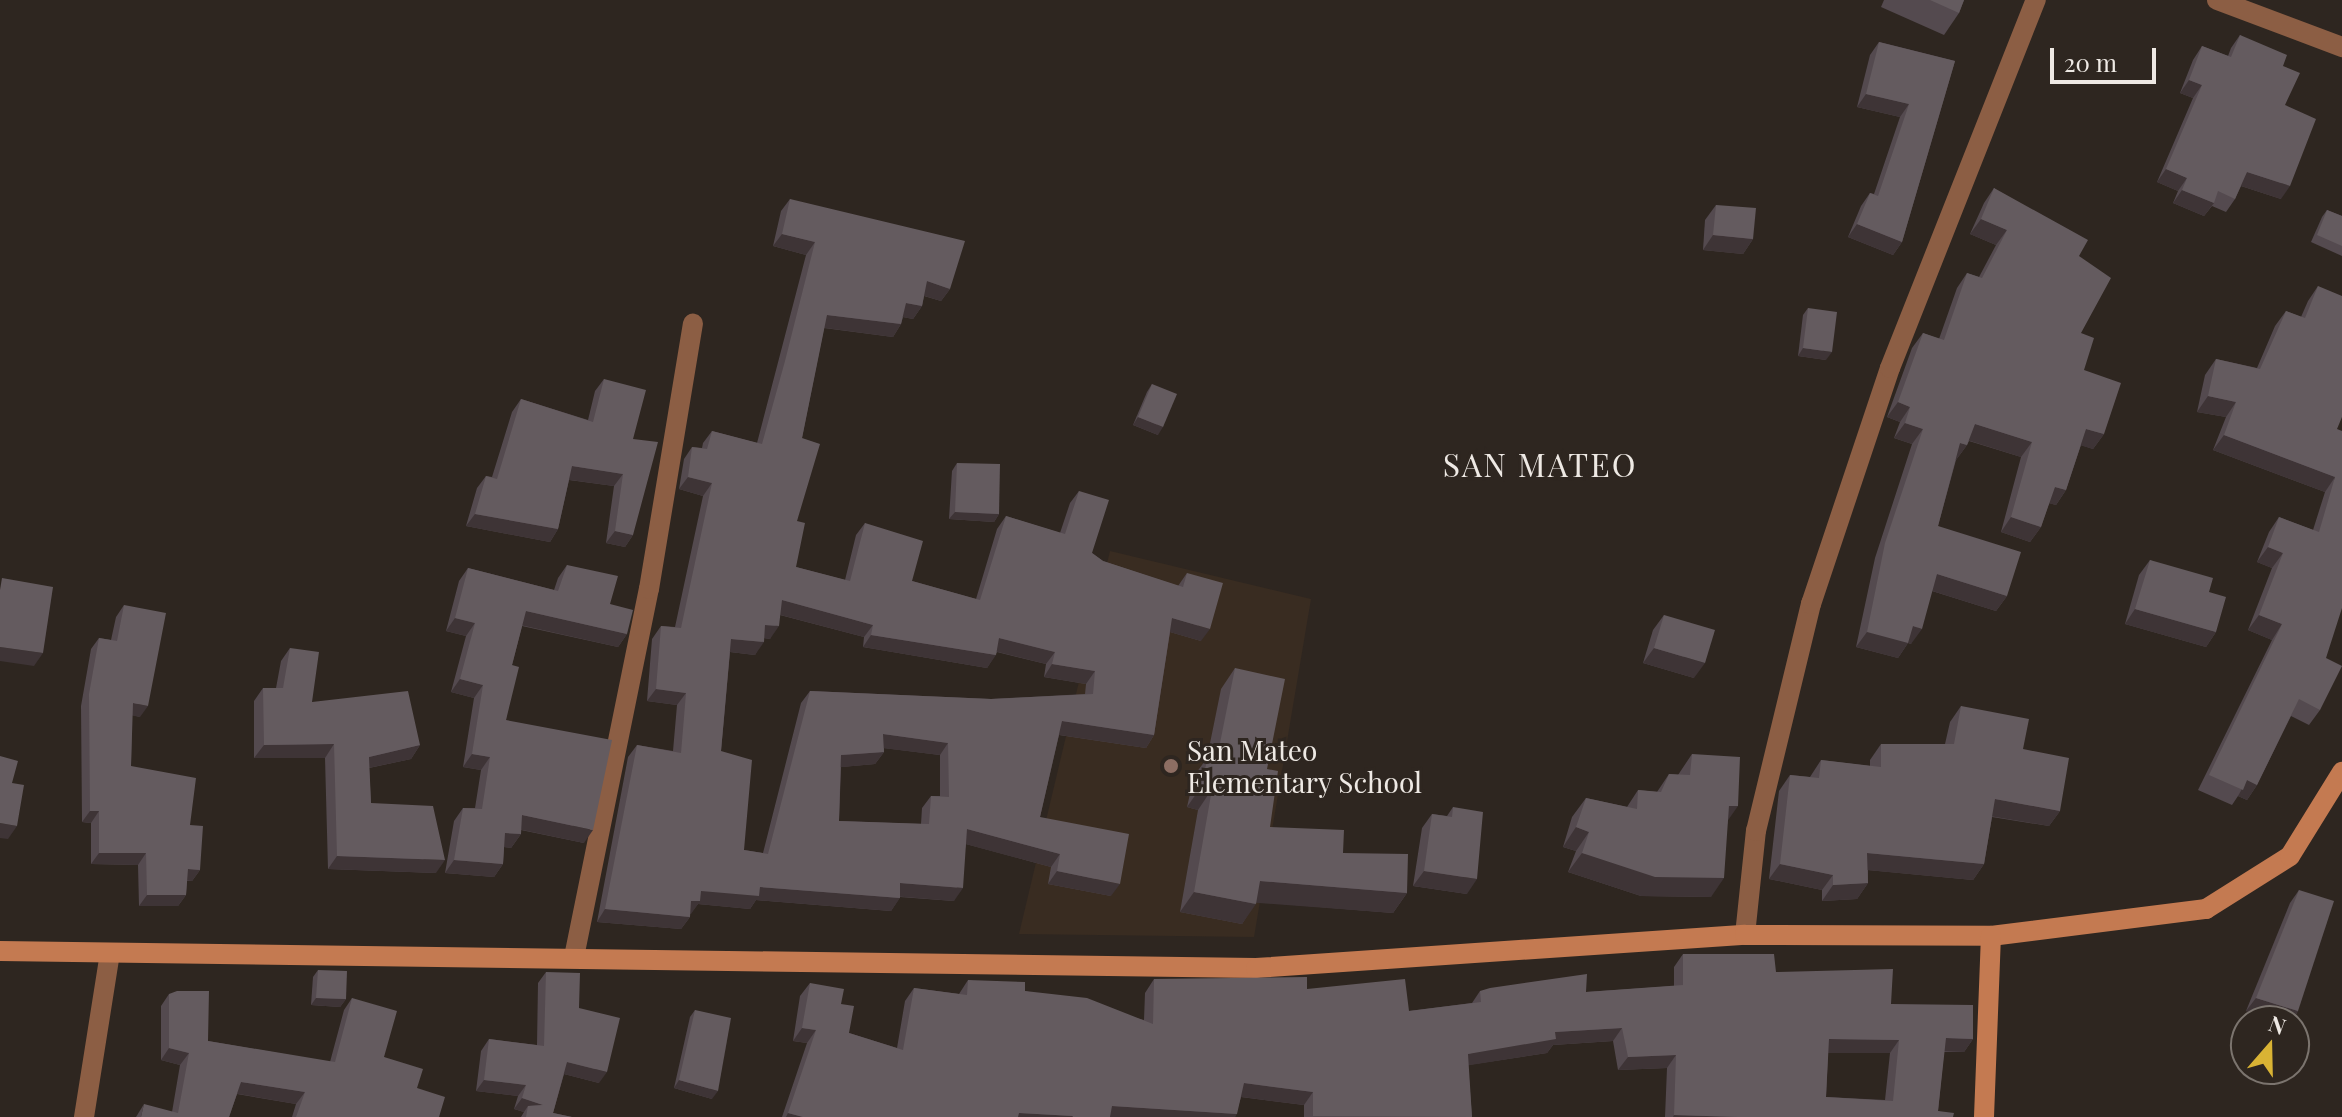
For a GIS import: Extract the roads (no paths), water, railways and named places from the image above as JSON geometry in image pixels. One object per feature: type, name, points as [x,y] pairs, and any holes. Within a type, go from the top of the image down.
[{"type":"main road","points":[[0,951],[1256,968],[1745,935],[1991,936],[2206,909],[2290,856],[2342,772]]},
{"type":"main road","points":[[1984,1117],[1991,936]]},
{"type":"street","points":[[1745,935],[1756,831],[1811,604],[1890,368],[2036,0]]},
{"type":"street","points":[[2217,0],[2342,47]]},
{"type":"street","points":[[574,957],[649,589],[693,324]]},
{"type":"street","points":[[84,1117],[110,953]]},
{"type":"place","name":"San Mateo Elementary School","points":[[1171,766]]},
{"type":"district","name":"SAN MATEO","points":[[1540,464]]}]
